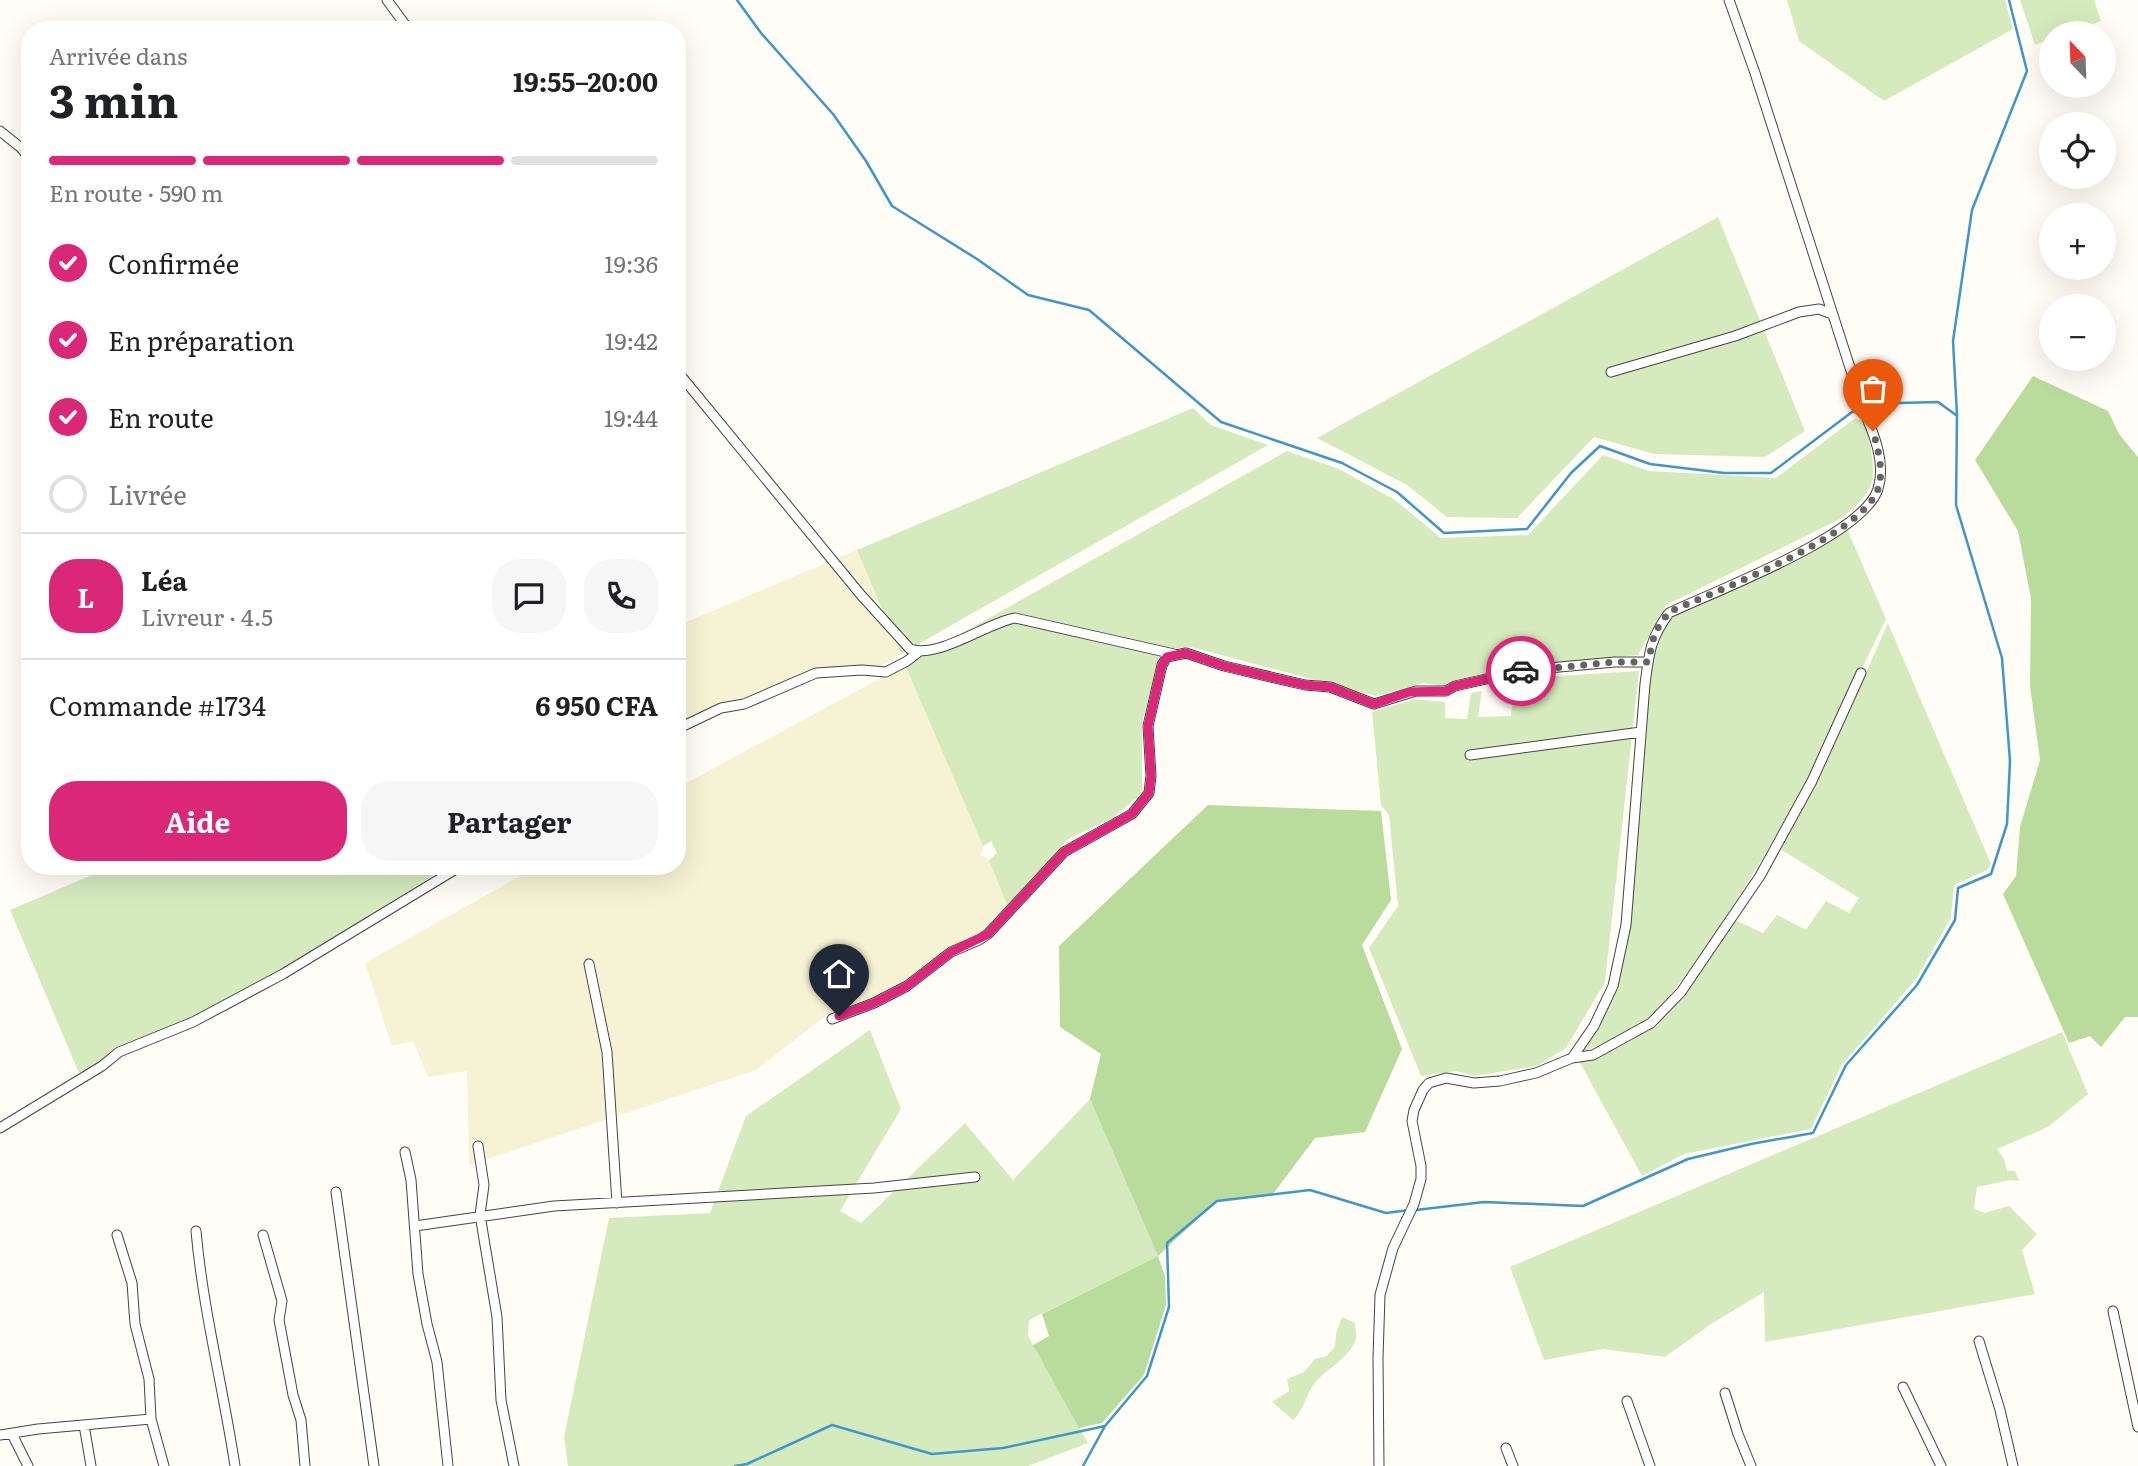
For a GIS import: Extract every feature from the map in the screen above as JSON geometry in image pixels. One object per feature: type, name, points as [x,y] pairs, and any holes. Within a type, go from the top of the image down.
[{"type":"street","points":[[387,0],[402,21]]},
{"type":"street","points":[[1573,1058],[1594,1026],[1613,986],[1626,925],[1641,732],[1648,662],[1655,632],[1669,612],[1811,548],[1853,520],[1878,491],[1879,451],[1729,0]]},
{"type":"street","points":[[0,131],[21,148]]},
{"type":"street","points":[[1611,372],[1735,336],[1800,312],[1819,309],[1832,314]]},
{"type":"street","points":[[686,382],[861,595],[910,649],[920,651]]},
{"type":"street","points":[[686,725],[721,708],[744,704],[816,673],[862,670],[886,672],[907,662],[920,651],[962,640],[1015,618],[1174,654],[1186,653],[1224,666],[1305,685],[1330,687],[1374,704],[1409,692],[1446,691],[1455,686],[1526,670],[1615,662],[1648,662]]},
{"type":"street","points":[[832,1019],[874,1003],[907,986],[951,952],[988,934],[1064,852],[1132,814],[1149,793],[1151,776],[1148,726],[1162,665],[1167,657],[1174,654]]},
{"type":"street","points":[[1379,1466],[1380,1295],[1393,1248],[1414,1204],[1422,1172],[1412,1121],[1417,1100],[1429,1083],[1446,1078],[1474,1083],[1536,1073],[1573,1058],[1593,1055],[1651,1023],[1681,992],[1760,876],[1812,782],[1861,673]]},
{"type":"street","points":[[1470,755],[1641,732]]},
{"type":"street","points":[[0,1128],[102,1066],[119,1052],[193,1022],[283,974],[446,875]]},
{"type":"street","points":[[589,964],[607,1052],[617,1203]]},
{"type":"street","points":[[478,1146],[484,1185],[480,1215],[496,1317],[501,1400],[514,1466]]},
{"type":"street","points":[[405,1152],[411,1180],[418,1274],[437,1362],[448,1466]]},
{"type":"street","points":[[415,1226],[554,1206],[873,1188],[975,1177]]},
{"type":"street","points":[[336,1192],[374,1466]]},
{"type":"street","points":[[196,1231],[200,1273],[226,1402],[235,1466]]},
{"type":"street","points":[[117,1235],[132,1283],[135,1324],[149,1379],[151,1419],[163,1466]]},
{"type":"street","points":[[263,1235],[282,1301],[279,1320],[293,1395],[301,1420],[305,1466]]},
{"type":"street","points":[[2113,1311],[2138,1427]]},
{"type":"street","points":[[1979,1341],[2000,1410],[2013,1466]]},
{"type":"street","points":[[1903,1387],[1941,1466]]},
{"type":"street","points":[[1725,1394],[1751,1466]]},
{"type":"street","points":[[1627,1401],[1650,1466]]},
{"type":"street","points":[[0,1435],[151,1419]]},
{"type":"street","points":[[84,1424],[91,1466]]},
{"type":"street","points":[[12,1434],[28,1466]]},
{"type":"street","points":[[1506,1448],[1513,1466]]},
{"type":"shaded area","points":[[857,550],[901,654],[879,667],[816,668],[686,723],[686,622]]},
{"type":"shaded area","points":[[905,665],[983,846],[981,855],[989,860],[1008,907],[985,931],[951,947],[904,983],[871,999],[827,1015],[756,1070],[469,1165],[467,1071],[428,1077],[413,1041],[392,1046],[365,963],[522,875],[686,875],[686,783]]},
{"type":"green space","points":[[1787,0],[2005,0],[2013,29],[1884,101],[1799,41]]},
{"type":"green space","points":[[2020,0],[2094,0],[2101,21],[2039,21],[2039,44],[2035,45]]},
{"type":"green space","points":[[1718,217],[1805,431],[1765,457],[1654,454],[1594,437],[1517,518],[1447,517],[1407,485],[1317,438]]},
{"type":"green space","points":[[2033,376],[2108,411],[2119,434],[2138,457],[2138,1017],[2125,1017],[2101,1047],[2090,1036],[2069,1043],[2003,894],[2016,876],[2020,827],[2040,760],[2030,686],[2031,599],[2018,531],[1975,460]]},
{"type":"green space","points":[[1193,408],[1211,425],[1268,445],[901,654],[857,550]]},
{"type":"green space","points":[[1854,419],[1863,420],[1873,462],[1871,485],[1862,499],[1842,518],[1666,605],[1638,655],[1502,668],[1449,687],[1423,683],[1376,696],[1191,647],[1163,649],[1142,722],[1142,793],[1113,818],[1068,839],[1008,907],[989,860],[997,853],[991,841],[983,846],[905,665],[1287,451],[1339,469],[1395,500],[1441,538],[1528,535],[1603,455],[1649,471],[1776,478]]},
{"type":"green space","points":[[1847,529],[1886,619],[1827,739],[1741,894],[1676,988],[1640,1025],[1581,1052],[1617,988],[1640,805],[1640,762],[1654,651],[1660,634],[1671,616],[1817,549]]},
{"type":"green space","points":[[1888,623],[1991,864],[1987,870],[1954,885],[1951,918],[1916,979],[1841,1066],[1811,1129],[1684,1154],[1642,1176],[1579,1061],[1606,1053],[1631,1041],[1652,1026],[1688,987],[1735,920],[1763,933],[1777,915],[1806,930],[1826,901],[1849,913],[1859,898],[1780,849],[1817,784]]},
{"type":"green space","points":[[1639,671],[1605,982],[1566,1048],[1537,1066],[1474,1076],[1456,1071],[1421,1076],[1369,948],[1398,906],[1389,815],[1381,805],[1372,712],[1415,699],[1445,702],[1445,718],[1467,719],[1471,693],[1482,691],[1478,717],[1511,716],[1514,679]]},
{"type":"green space","points":[[1208,805],[1381,811],[1391,900],[1362,945],[1402,1049],[1365,1132],[1315,1138],[1273,1194],[1217,1201],[1158,1256],[1090,1099],[1101,1054],[1060,1027],[1059,946]]},
{"type":"green space","points":[[92,875],[434,875],[282,970],[194,1017],[115,1047],[97,1064],[79,1073],[10,910]]},
{"type":"green space","points":[[870,1030],[901,1109],[840,1211],[861,1223],[965,1123],[1013,1180],[1090,1099],[1158,1256],[1029,1320],[1028,1336],[1088,1443],[1028,1466],[568,1466],[564,1437],[609,1218],[710,1213],[746,1116]]},
{"type":"green space","points":[[2062,1032],[2088,1094],[2048,1127],[1997,1149],[2004,1159],[2007,1171],[2015,1171],[2019,1181],[2010,1180],[1977,1187],[1974,1209],[1985,1213],[2009,1206],[2037,1234],[2022,1250],[2035,1294],[1765,1342],[1764,1292],[1711,1324],[1665,1357],[1603,1349],[1544,1360],[1510,1267]]},
{"type":"green space","points":[[1158,1256],[1165,1276],[1166,1305],[1144,1375],[1102,1423],[1079,1428],[1033,1345],[1049,1336],[1042,1314]]},
{"type":"green space","points":[[1342,1317],[1355,1323],[1356,1337],[1353,1346],[1315,1383],[1293,1420],[1272,1402],[1289,1391],[1287,1379],[1304,1372],[1315,1359],[1327,1356],[1335,1346]]},
{"type":"waterway","points":[[737,0],[761,33],[833,114],[866,161],[892,206],[977,259],[1028,295],[1089,310],[1221,422],[1342,463],[1397,492],[1444,533],[1527,529],[1571,473],[1600,446],[1650,464],[1724,473],[1771,473],[1852,412],[1899,403],[1938,402],[1956,415]]},
{"type":"waterway","points":[[1416,1210],[1484,1202],[1583,1206],[1688,1159],[1813,1133],[1846,1065],[1917,985],[1955,920],[1958,888],[1991,874],[2007,824],[2010,761],[2002,658],[1956,505],[1957,415],[1953,341],[1972,210],[2027,71],[2009,0]]},
{"type":"waterway","points":[[1105,1426],[1147,1376],[1169,1307],[1167,1243],[1217,1201],[1310,1190],[1386,1213],[1409,1210]]},
{"type":"waterway","points":[[735,1466],[747,1464],[832,1425],[932,1454],[1003,1448],[1105,1426],[1083,1466]]},
{"type":"way so far","points":[[1521,671],[1615,662],[1648,662],[1655,632],[1669,612],[1811,548],[1865,509],[1878,491],[1880,477],[1879,451],[1873,431]]},
{"type":"route","points":[[839,1016],[874,1003],[907,986],[951,952],[988,934],[1064,852],[1132,814],[1149,793],[1151,776],[1148,726],[1162,665],[1167,657],[1186,653],[1224,666],[1305,685],[1330,687],[1374,704],[1409,692],[1446,691],[1455,686],[1521,671]]}]
